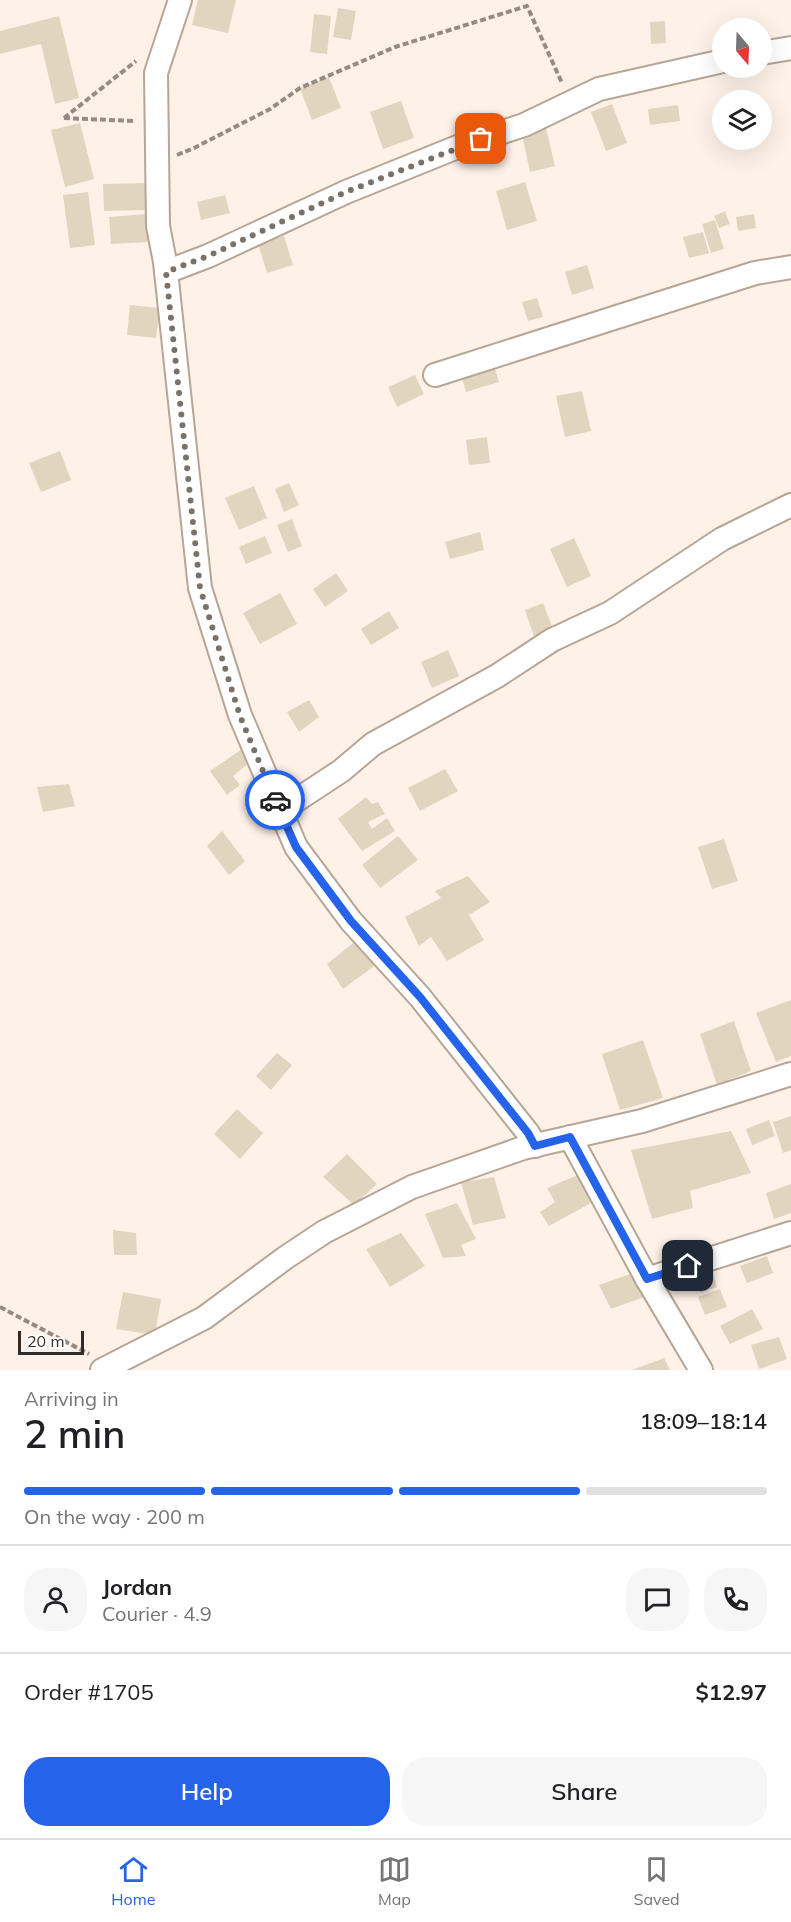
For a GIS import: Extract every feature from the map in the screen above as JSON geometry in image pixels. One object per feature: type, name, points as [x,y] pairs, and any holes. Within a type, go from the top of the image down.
[{"type":"street","points":[[180,0],[156,73],[158,226],[166,272],[200,588],[240,716],[296,847],[351,921],[420,997],[528,1133],[535,1146]]},
{"type":"street","points":[[772,51],[791,48]]},
{"type":"street","points":[[166,272],[208,256],[346,192],[459,146],[524,125],[599,89],[712,63]]},
{"type":"street","points":[[435,375],[755,273],[791,267]]},
{"type":"street","points":[[280,811],[341,771],[373,744],[497,676],[552,640],[610,613],[722,538],[791,505]]},
{"type":"street","points":[[106,1368],[204,1318],[324,1232],[412,1186],[535,1146],[642,1121],[791,1074]]},
{"type":"street","points":[[570,1137],[647,1279],[701,1370]]},
{"type":"street","points":[[647,1279],[791,1233]]},
{"type":"path","points":[[157,162],[194,148],[270,109],[300,88],[394,47],[527,6],[572,103]]},
{"type":"path","points":[[156,121],[64,118],[169,34]]},
{"type":"path","points":[[0,1307],[106,1368]]},
{"type":"building","points":[[198,0],[236,0],[228,33],[192,25]]},
{"type":"building","points":[[338,8],[356,11],[351,40],[333,37]]},
{"type":"building","points":[[314,14],[331,16],[327,54],[310,52]]},
{"type":"building","points":[[59,16],[79,98],[55,104],[41,44],[0,54],[0,31]]},
{"type":"building","points":[[665,21],[666,43],[651,44],[650,22]]},
{"type":"building","points":[[329,77],[341,108],[312,120],[300,88]]},
{"type":"building","points":[[401,101],[414,138],[383,149],[370,112]]},
{"type":"building","points":[[612,104],[627,143],[606,151],[591,112]]},
{"type":"building","points":[[678,105],[680,121],[650,125],[648,109]]},
{"type":"building","points":[[80,123],[94,179],[65,187],[51,130]]},
{"type":"building","points":[[545,124],[555,166],[530,172],[521,130]]},
{"type":"building","points":[[525,182],[537,221],[507,230],[496,191]]},
{"type":"building","points":[[149,183],[150,210],[104,211],[103,184]]},
{"type":"building","points":[[88,192],[95,245],[70,248],[63,195]]},
{"type":"building","points":[[225,195],[230,213],[201,220],[197,202]]},
{"type":"building","points":[[725,211],[730,224],[719,228],[714,216]]},
{"type":"building","points":[[147,214],[149,242],[111,244],[109,217]]},
{"type":"building","points":[[754,214],[756,228],[738,231],[736,217]]},
{"type":"building","points":[[715,220],[724,249],[711,253],[702,224]]},
{"type":"building","points":[[703,232],[709,253],[689,258],[683,237]]},
{"type":"building","points":[[284,236],[293,265],[267,273],[258,244]]},
{"type":"building","points":[[587,265],[594,288],[572,295],[565,272]]},
{"type":"building","points":[[537,298],[543,317],[528,321],[522,302]]},
{"type":"building","points":[[130,305],[160,308],[156,338],[127,335]]},
{"type":"building","points":[[494,365],[499,382],[466,392],[461,375]]},
{"type":"building","points":[[415,375],[424,394],[397,407],[388,387]]},
{"type":"building","points":[[582,391],[591,431],[565,437],[556,396]]},
{"type":"building","points":[[487,437],[490,463],[469,465],[466,440]]},
{"type":"building","points":[[60,451],[71,480],[41,492],[29,463]]},
{"type":"building","points":[[289,483],[299,505],[284,512],[275,489]]},
{"type":"building","points":[[254,486],[267,518],[239,530],[225,498]]},
{"type":"building","points":[[292,519],[302,546],[288,552],[277,525]]},
{"type":"building","points":[[480,532],[484,550],[450,559],[445,542]]},
{"type":"building","points":[[265,536],[272,553],[246,564],[239,547]]},
{"type":"building","points":[[574,538],[591,576],[567,587],[550,549]]},
{"type":"building","points":[[336,573],[348,591],[325,607],[313,589]]},
{"type":"building","points":[[280,593],[297,624],[260,644],[243,613]]},
{"type":"building","points":[[543,603],[553,629],[534,636],[525,610]]},
{"type":"building","points":[[389,611],[399,628],[371,645],[361,629]]},
{"type":"building","points":[[448,650],[459,676],[432,688],[421,662]]},
{"type":"building","points":[[309,700],[319,717],[299,732],[287,712]]},
{"type":"building","points":[[245,747],[255,758],[233,776],[240,785],[227,795],[210,771]]},
{"type":"building","points":[[445,769],[458,791],[420,811],[408,788]]},
{"type":"building","points":[[69,784],[75,806],[43,812],[37,787]]},
{"type":"building","points":[[366,797],[372,804],[378,802],[385,814],[368,822],[372,829],[387,818],[395,831],[362,851],[338,819]]},
{"type":"building","points":[[222,831],[245,861],[229,875],[207,846]]},
{"type":"building","points":[[398,836],[418,860],[380,888],[362,865]]},
{"type":"building","points":[[724,839],[738,881],[712,889],[698,847]]},
{"type":"building","points":[[468,876],[490,902],[469,915],[484,940],[447,961],[431,937],[419,946],[405,917],[441,898],[435,891]]},
{"type":"building","points":[[357,940],[377,964],[343,989],[327,964]]},
{"type":"building","points":[[791,1000],[791,1056],[776,1062],[756,1013]]},
{"type":"building","points":[[734,1021],[751,1071],[717,1085],[700,1034]]},
{"type":"building","points":[[643,1040],[663,1098],[620,1110],[602,1054]]},
{"type":"building","points":[[277,1053],[292,1065],[271,1090],[256,1076]]},
{"type":"building","points":[[237,1109],[263,1133],[240,1159],[214,1134]]},
{"type":"building","points":[[791,1116],[791,1150],[783,1153],[773,1122]]},
{"type":"building","points":[[769,1120],[775,1136],[752,1145],[746,1129]]},
{"type":"building","points":[[731,1131],[751,1173],[690,1191],[693,1208],[652,1219],[631,1150]]},
{"type":"building","points":[[347,1154],[377,1184],[354,1205],[323,1177]]},
{"type":"building","points":[[578,1175],[591,1203],[549,1226],[540,1212],[555,1202],[547,1188]]},
{"type":"building","points":[[494,1177],[506,1218],[473,1225],[461,1182]]},
{"type":"building","points":[[791,1184],[791,1213],[774,1219],[766,1193]]},
{"type":"building","points":[[457,1203],[476,1239],[461,1245],[466,1256],[443,1258],[425,1214]]},
{"type":"building","points":[[113,1230],[136,1233],[137,1255],[114,1255]]},
{"type":"building","points":[[401,1233],[425,1266],[390,1287],[366,1249]]},
{"type":"building","points":[[767,1256],[773,1273],[747,1283],[740,1266]]},
{"type":"building","points":[[712,1271],[717,1287],[700,1292],[695,1277]]},
{"type":"building","points":[[633,1273],[644,1297],[611,1309],[599,1285]]},
{"type":"building","points":[[720,1289],[727,1307],[705,1315],[698,1297]]},
{"type":"building","points":[[123,1292],[161,1299],[155,1335],[116,1329]]},
{"type":"building","points":[[752,1309],[763,1329],[730,1344],[720,1326]]},
{"type":"building","points":[[779,1337],[787,1359],[759,1369],[751,1345]]},
{"type":"building","points":[[664,1358],[670,1370],[632,1370]]},
{"type":"way so far","points":[[275,800],[240,716],[200,588],[166,272],[208,256],[346,192],[481,139]]},
{"type":"route","points":[[275,800],[296,847],[351,921],[420,997],[528,1133],[535,1146],[570,1137],[647,1279],[688,1266]]}]
